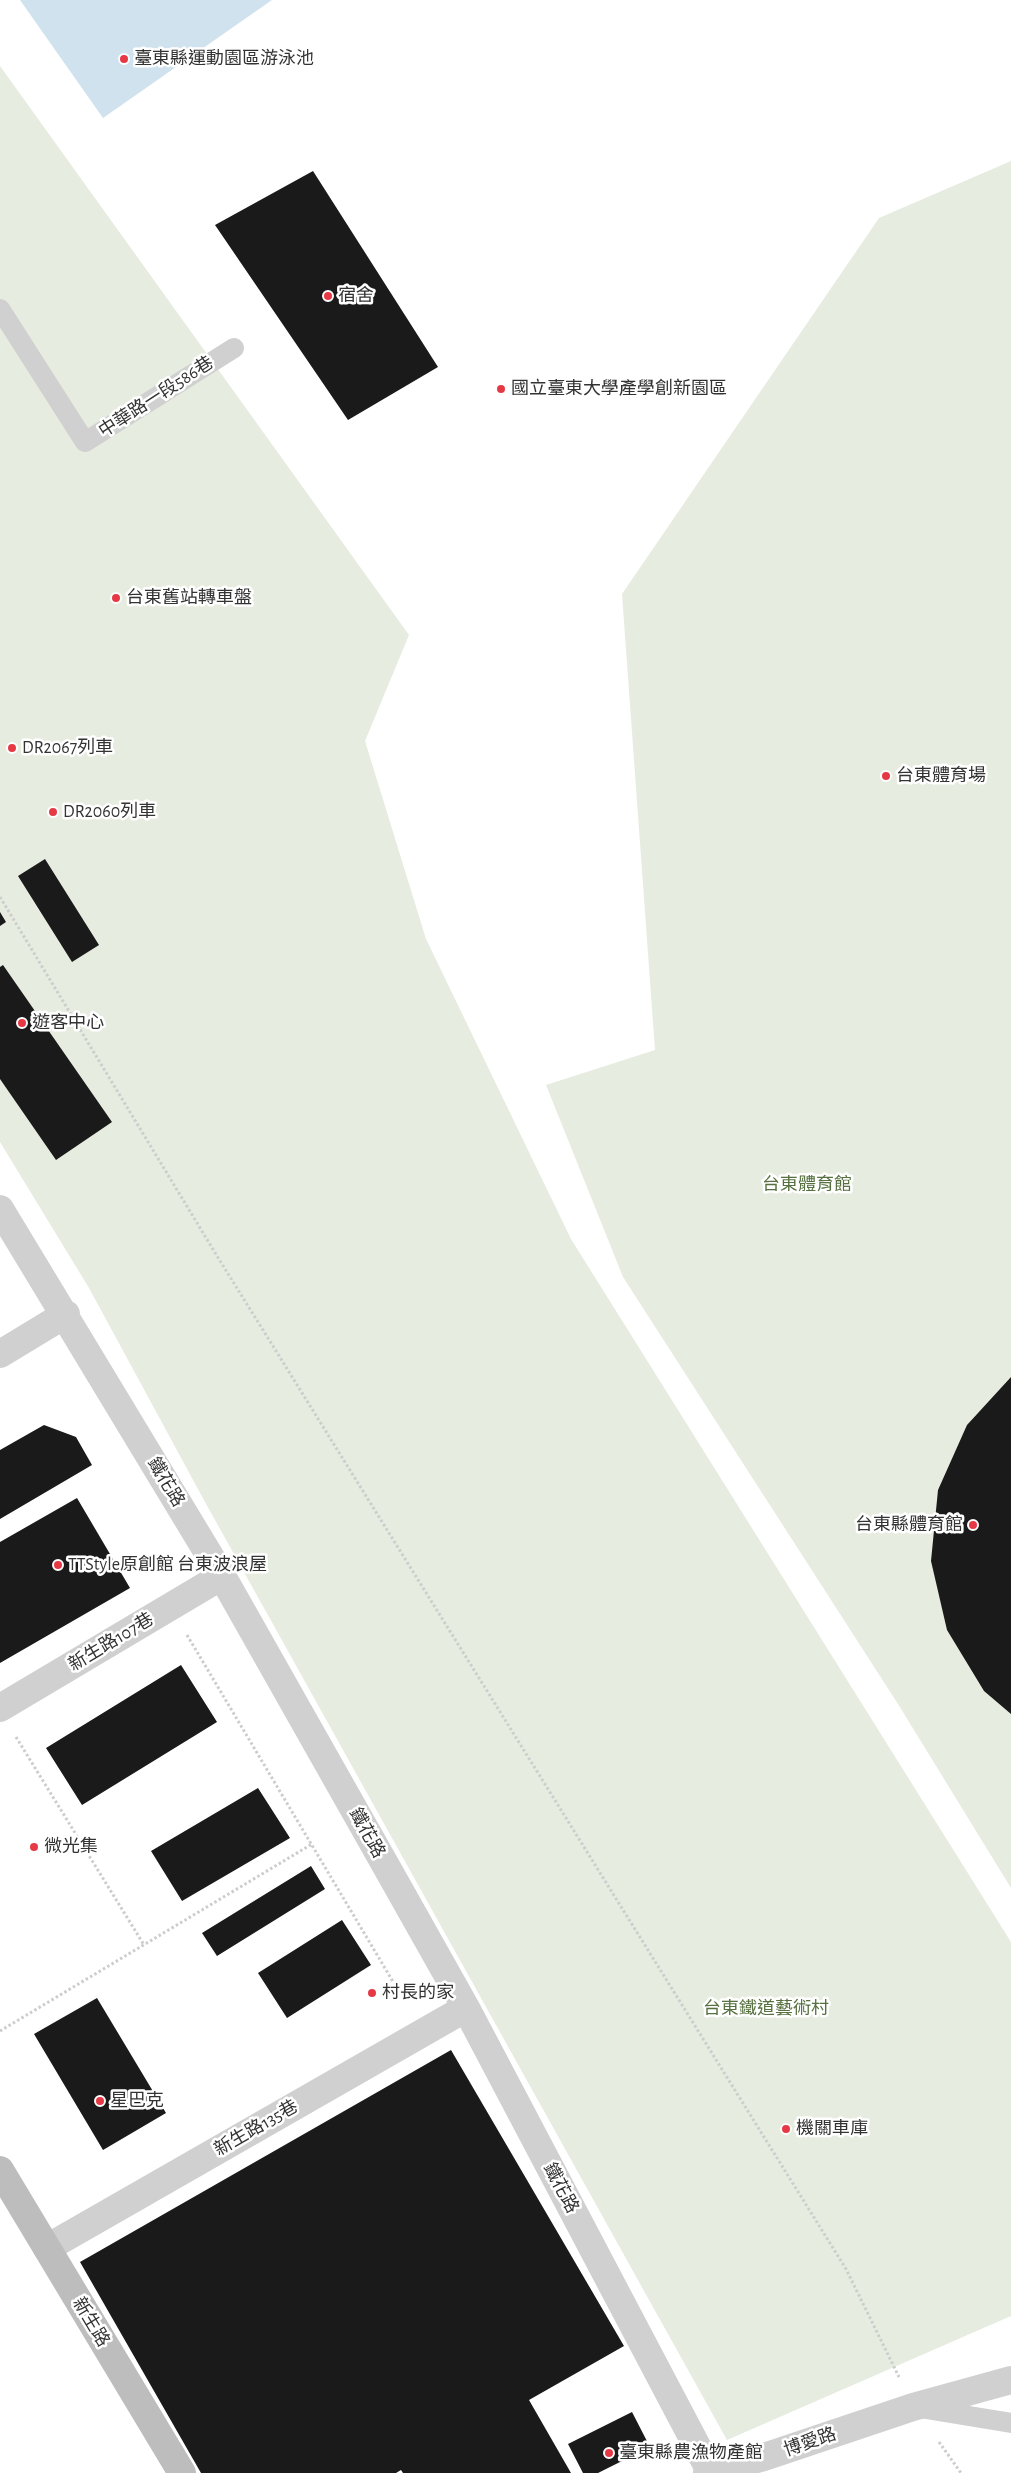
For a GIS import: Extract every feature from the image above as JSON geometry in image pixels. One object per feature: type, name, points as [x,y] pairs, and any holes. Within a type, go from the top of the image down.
[{"type":"street","name":"鐵花路","points":[[0,1209],[66,1314],[222,1576],[466,2008],[708,2472]]},
{"type":"street","points":[[0,1354],[66,1314]]},
{"type":"street","name":"新生路107巷","points":[[0,1708],[222,1576]]},
{"type":"street","name":"新生路135巷","points":[[47,2248],[466,2008]]},
{"type":"street","name":"新生路","points":[[0,2170],[182,2473]]},
{"type":"street","name":"博愛路","points":[[708,2472],[768,2465],[913,2406],[1011,2380]]},
{"type":"lane","name":"中華路一段586巷","points":[[0,309],[86,442],[234,348]]},
{"type":"lane","name":"博愛路","points":[[913,2406],[1011,2423]]},
{"type":"path","points":[[0,897],[218,1256],[846,2269],[913,2406]]},
{"type":"path","points":[[170,1607],[395,1985]]},
{"type":"path","points":[[15,1735],[144,1945]]},
{"type":"path","points":[[0,2032],[312,1844]]},
{"type":"green space","name":"台東鐵道藝術村","points":[[0,66],[409,635],[365,741],[426,939],[571,1239],[1011,1942],[1011,2316],[727,2440],[205,1502],[89,1288],[0,1142]]},
{"type":"green space","name":"台東體育館","points":[[1011,161],[1011,1888],[898,1704],[623,1277],[546,1085],[655,1050],[622,594],[879,218]]},
{"type":"water","name":"臺東縣運動園區游泳池","points":[[20,0],[272,0],[103,118]]},
{"type":"building","name":"宿舍","points":[[313,171],[438,367],[348,420],[215,225]]},
{"type":"building","points":[[45,859],[99,945],[72,962],[18,876]]},
{"type":"building","points":[[0,912],[6,922],[0,926]]},
{"type":"building","name":"遊客中心","points":[[3,965],[112,1122],[56,1160],[0,1079],[0,967]]},
{"type":"building","name":"台東縣體育館","points":[[1011,1377],[1011,1714],[984,1691],[947,1630],[931,1561],[938,1490],[967,1425]]},
{"type":"building","points":[[44,1425],[76,1437],[92,1465],[0,1519],[0,1450]]},
{"type":"building","name":"TTStyle原創館 台東波浪屋","points":[[77,1498],[130,1588],[0,1663],[0,1542]]},
{"type":"building","points":[[181,1665],[217,1722],[82,1805],[46,1748]]},
{"type":"building","points":[[258,1788],[290,1838],[182,1901],[151,1851]]},
{"type":"building","points":[[311,1866],[325,1889],[217,1956],[202,1933]]},
{"type":"building","points":[[342,1920],[371,1965],[287,2018],[258,1973]]},
{"type":"building","points":[[97,1998],[166,2113],[103,2150],[34,2034]]},
{"type":"building","points":[[451,2050],[624,2346],[529,2400],[571,2473],[403,2473],[401,2470],[396,2473],[201,2473],[80,2262]]},
{"type":"building","points":[[632,2412],[650,2447],[598,2473],[583,2473],[568,2444]]},
{"type":"place","name":"臺東縣運動園區游泳池","points":[[124,59]]},
{"type":"place","name":"宿舍","points":[[328,296]]},
{"type":"place","name":"國立臺東大學產學創新園區","points":[[501,389]]},
{"type":"place","name":"台東舊站轉車盤","points":[[116,598]]},
{"type":"place","name":"DR2067列車","points":[[12,748]]},
{"type":"place","name":"台東體育場","points":[[886,776]]},
{"type":"place","name":"DR2060列車","points":[[53,812]]},
{"type":"place","name":"遊客中心","points":[[22,1023]]},
{"type":"place","name":"台東縣體育館","points":[[973,1525]]},
{"type":"place","name":"TTStyle原創館 台東波浪屋","points":[[58,1565]]},
{"type":"place","name":"微光集","points":[[34,1847]]},
{"type":"place","name":"村長的家","points":[[372,1993]]},
{"type":"place","name":"星巴克","points":[[100,2101]]},
{"type":"place","name":"機關車庫","points":[[786,2129]]},
{"type":"place","name":"臺東縣農漁物產館","points":[[609,2453]]}]
